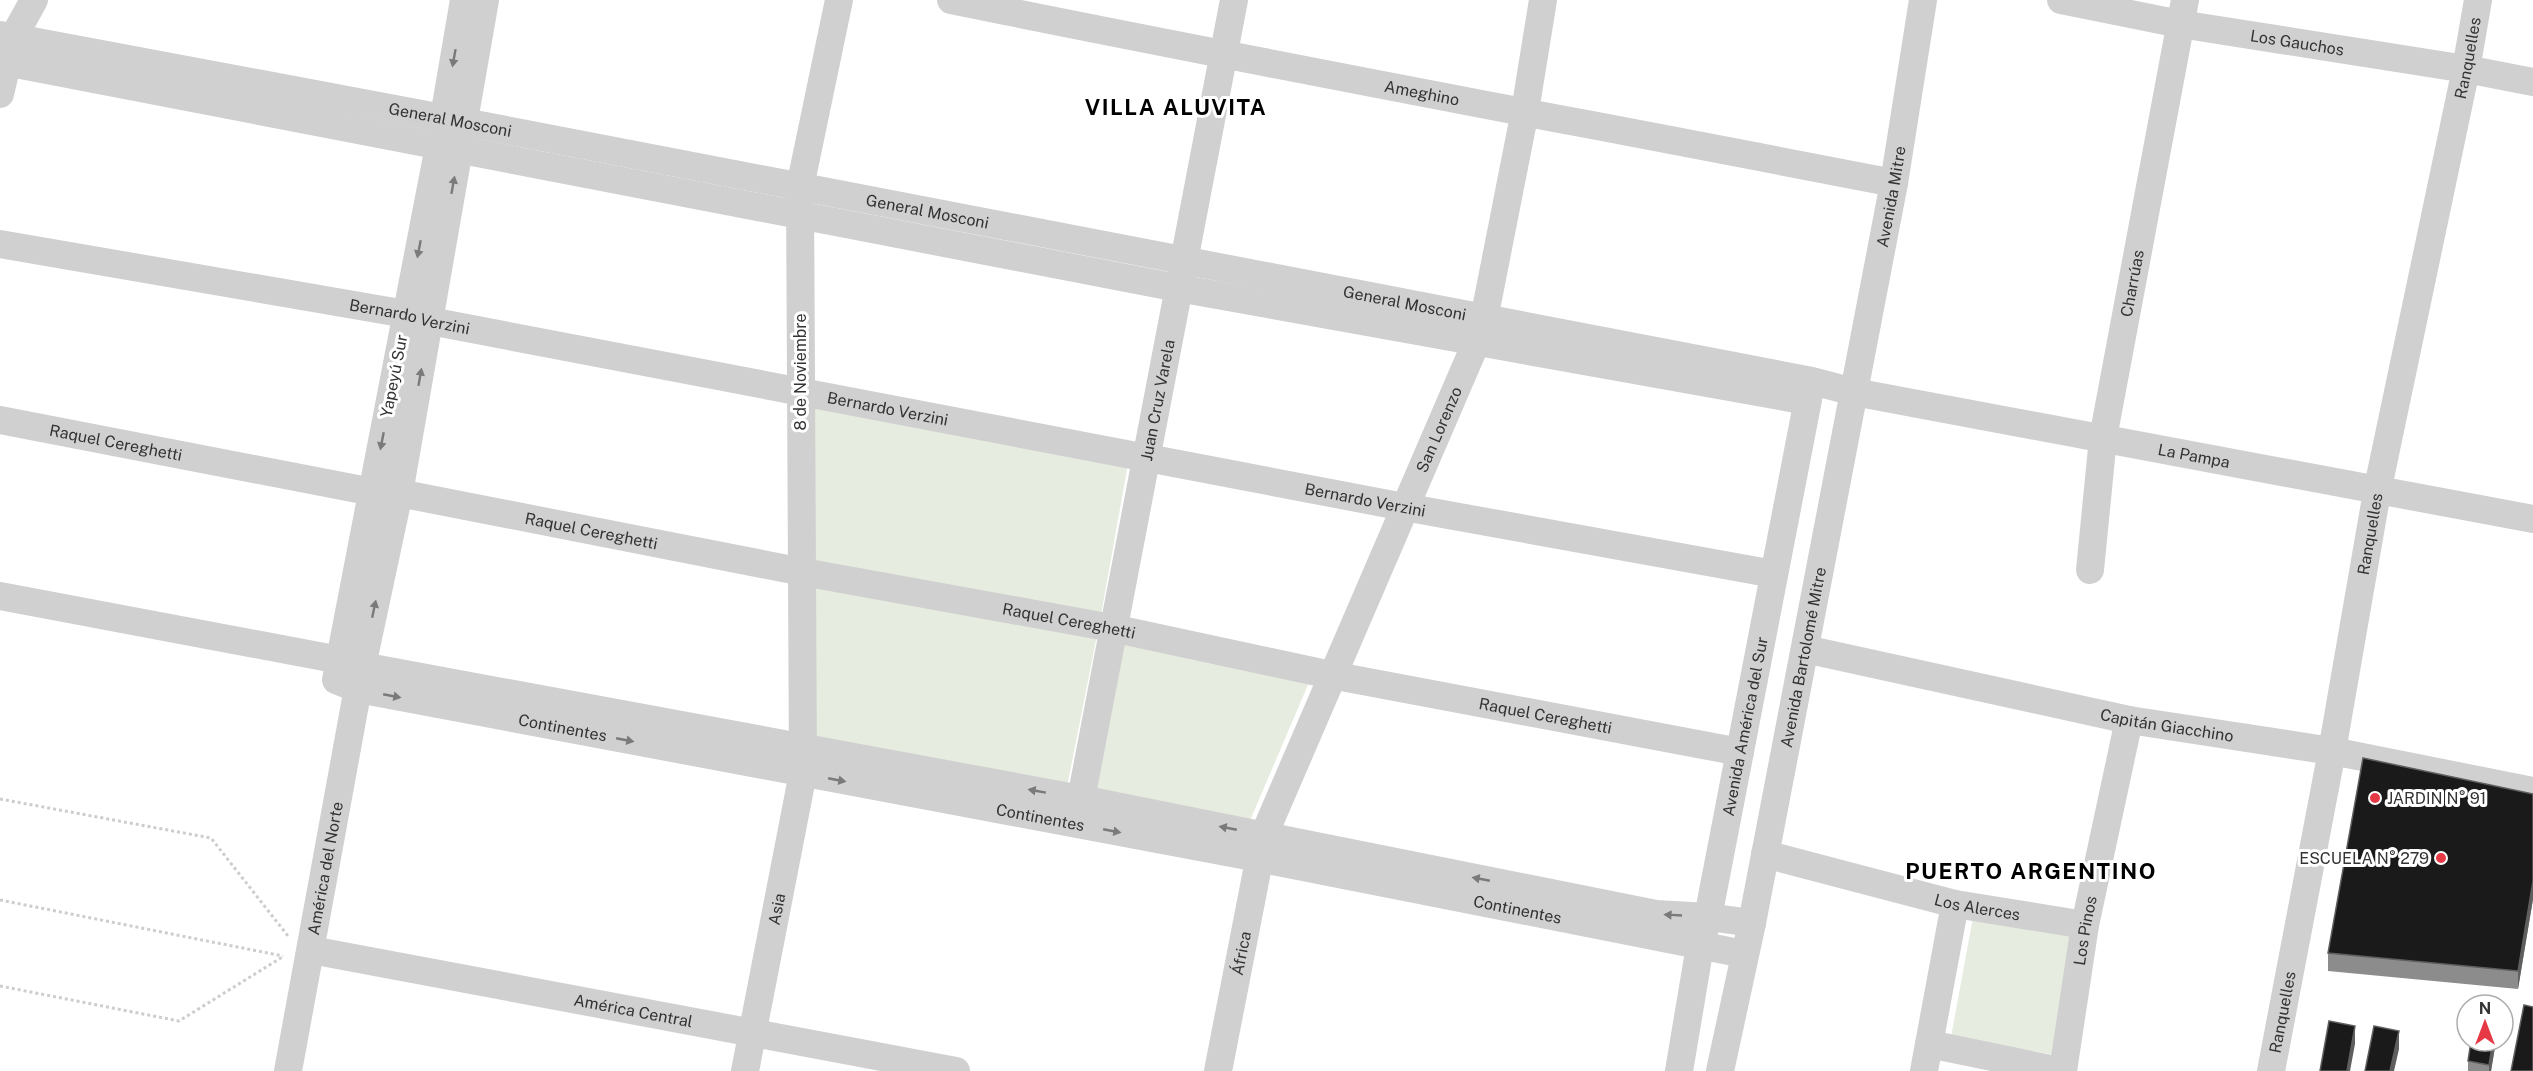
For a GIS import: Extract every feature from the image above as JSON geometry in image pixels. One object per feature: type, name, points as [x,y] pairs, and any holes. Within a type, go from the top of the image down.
[{"type":"street","points":[[0,94],[5,49],[34,0]]},
{"type":"street","name":"Yapeyú Sur","points":[[349,674],[386,492],[449,148],[464,0]]},
{"type":"street","name":"Yapeyú Sur","points":[[453,120],[485,0]]},
{"type":"street","name":"8 de Noviembre","points":[[803,760],[800,187],[839,0]]},
{"type":"street","name":"Ameghino","points":[[951,0],[1222,55],[1894,183]]},
{"type":"street","name":"Juan Cruz Varela","points":[[1080,799],[1234,0]]},
{"type":"street","name":"San Lorenzo","points":[[1261,847],[1331,675],[1480,331],[1525,111],[1543,0]]},
{"type":"street","name":"Avenida Mitre","points":[[1854,392],[1894,183],[1923,0]]},
{"type":"street","name":"Los Gauchos","points":[[2061,0],[2182,12],[2533,82]]},
{"type":"street","name":"Ranquelles","points":[[2271,1071],[2332,751],[2377,492],[2466,69],[2478,0]]},
{"type":"street","name":"Charrúas","points":[[2091,570],[2103,438],[2182,12]]},
{"type":"street","name":"General Mosconi","points":[[5,49],[453,120],[1183,259],[1480,331]]},
{"type":"street","name":"General Mosconi","points":[[5,49],[449,148],[1178,288],[1480,331],[1809,391],[1854,392]]},
{"type":"street","name":"Bernardo Verzini","points":[[0,244],[418,317],[1404,507],[1774,573]]},
{"type":"street","name":"Avenida América del Sur","points":[[1679,1071],[1700,946],[1708,917],[1809,391]]},
{"type":"street","name":"La Pampa","points":[[1854,392],[2377,492],[2533,519]]},
{"type":"street","name":"Avenida Bartolomé Mitre","points":[[1752,923],[1854,392]]},
{"type":"street","name":"Raquel Cereghetti","points":[[0,420],[1112,628],[1331,675],[1740,752]]},
{"type":"street","name":"Continentes","points":[[0,596],[349,674],[1261,847],[1656,914],[1708,917],[1752,923]]},
{"type":"street","name":"Capitán Giacchino","points":[[1805,649],[2129,720],[2332,751],[2533,791]]},
{"type":"street","name":"América del Norte","points":[[288,1071],[300,943],[349,674]]},
{"type":"street","name":"Los Pinos","points":[[2061,1071],[2085,925],[2129,720]]},
{"type":"street","name":"Continentes","points":[[803,760],[1080,799],[1261,847],[1744,954]]},
{"type":"street","name":"Asia","points":[[745,1071],[803,760]]},
{"type":"street","name":"África","points":[[1218,1071],[1261,847]]},
{"type":"street","name":"Los Alerces","points":[[1765,854],[1954,904],[2085,925]]},
{"type":"street","points":[[1924,1071],[1954,904]]},
{"type":"street","points":[[1720,1071],[1752,923]]},
{"type":"street","name":"América Central","points":[[300,943],[956,1071]]},
{"type":"street","points":[[1929,1044],[2061,1071]]},
{"type":"path","points":[[0,799],[211,838],[300,943]]},
{"type":"path","points":[[0,900],[284,956],[179,1021],[0,986]]},
{"type":"shaded area","points":[[814,402],[1128,464],[1101,615],[815,561]]},
{"type":"shaded area","points":[[815,582],[1097,635],[1067,787],[815,740]]},
{"type":"shaded area","points":[[1125,640],[1310,680],[1249,823],[1096,793]]},
{"type":"shaded area","points":[[1974,912],[2084,931],[2061,1056],[1951,1037]]},
{"type":"building","name":"ESCUELA N° 279","points":[[2363,758],[2533,794],[2533,881],[2518,971],[2328,953]]},
{"type":"building","points":[[2524,1005],[2533,1007],[2533,1071],[2511,1071]]},
{"type":"building","points":[[2329,1021],[2355,1026],[2347,1071],[2320,1071]]},
{"type":"building","points":[[2374,1026],[2399,1031],[2390,1071],[2365,1071]]},
{"type":"building","points":[[2469,1053],[2491,1053],[2489,1065],[2468,1061]]},
{"type":"place","name":"JARDIN N° 91","points":[[2375,798]]},
{"type":"place","name":"ESCUELA N° 279","points":[[2441,858]]},
{"type":"district","name":"VILLA ALUVITA","points":[[1176,107]]},
{"type":"district","name":"PUERTO ARGENTINO","points":[[2031,871]]}]
